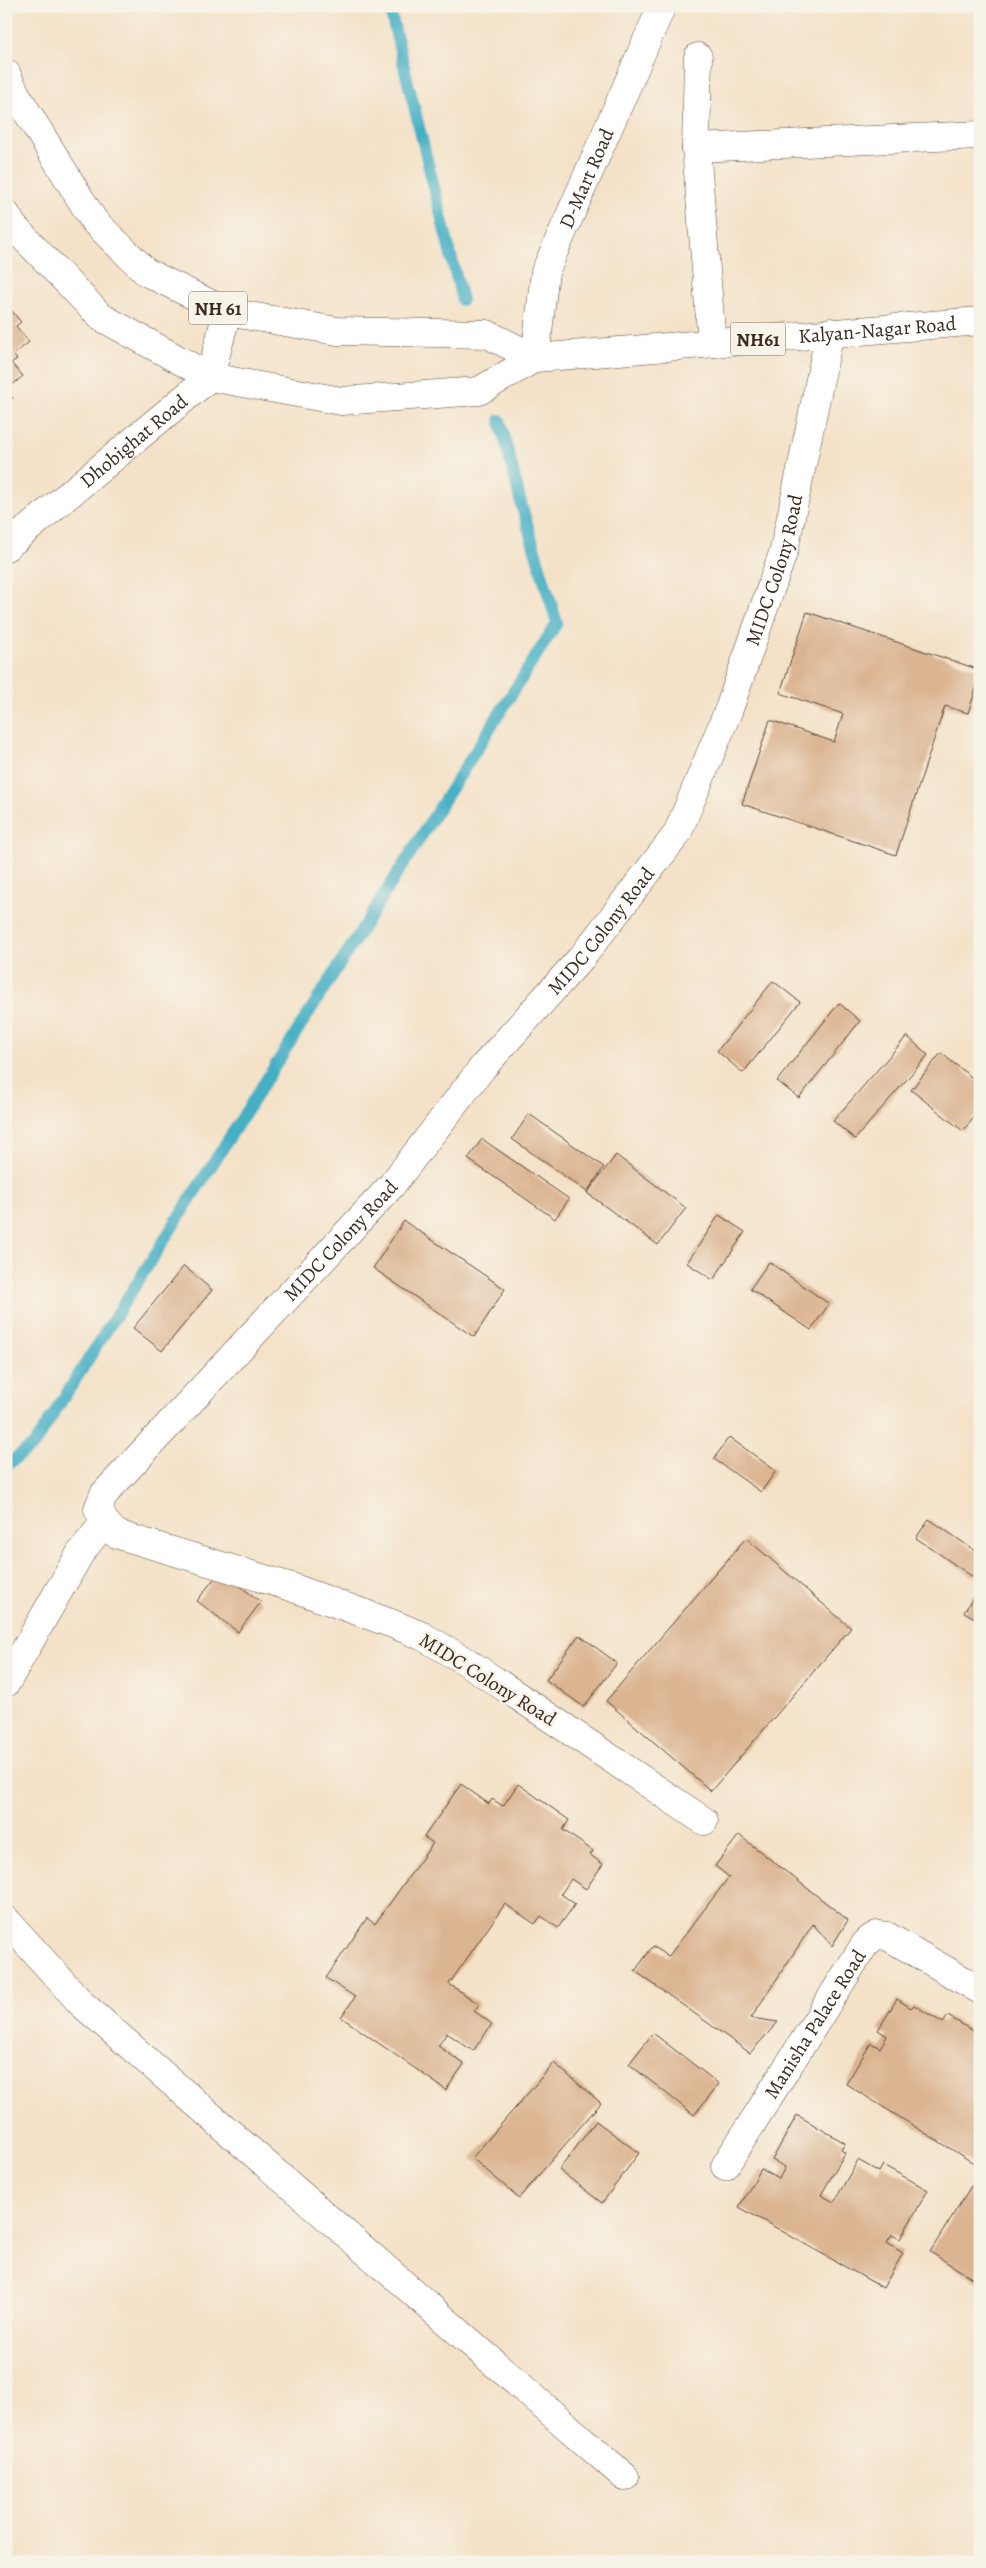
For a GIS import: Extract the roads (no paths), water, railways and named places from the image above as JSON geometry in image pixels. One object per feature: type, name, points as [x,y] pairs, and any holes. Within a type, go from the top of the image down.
[{"type":"main road","name":"D-Mart Road","points":[[536,358],[545,272],[662,6]]},
{"type":"main road","points":[[698,57],[696,148],[712,343]]},
{"type":"main road","name":"NH 61","points":[[6,73],[16,94],[94,221],[146,272],[227,312],[337,331],[487,334],[536,358]]},
{"type":"main road","points":[[696,148],[980,135]]},
{"type":"main road","points":[[6,214],[13,226],[102,317],[210,376],[341,402],[479,391],[536,358]]},
{"type":"main road","points":[[210,376],[227,312]]},
{"type":"main road","name":"Kalyan-Nagar Road","points":[[536,358],[980,321]]},
{"type":"main road","name":"MIDC Colony Road","points":[[704,1822],[464,1660],[422,1636],[291,1587],[116,1534],[104,1522],[98,1509],[104,1494],[391,1186],[483,1067],[582,957],[677,834],[729,709],[784,550],[830,332]]},
{"type":"main road","name":"Dhobighat Road","points":[[6,547],[210,376]]},
{"type":"main road","points":[[6,1683],[81,1552],[104,1522]]},
{"type":"main road","points":[[6,1920],[82,2004],[625,2477]]},
{"type":"main road","name":"Manisha Palace Road","points":[[725,2166],[867,1941],[877,1935],[887,1936],[980,1990]]},
{"type":"waterway","points":[[389,6],[462,300]]},
{"type":"waterway","points":[[6,1465],[33,1446],[557,623],[522,507],[500,420]]}]
